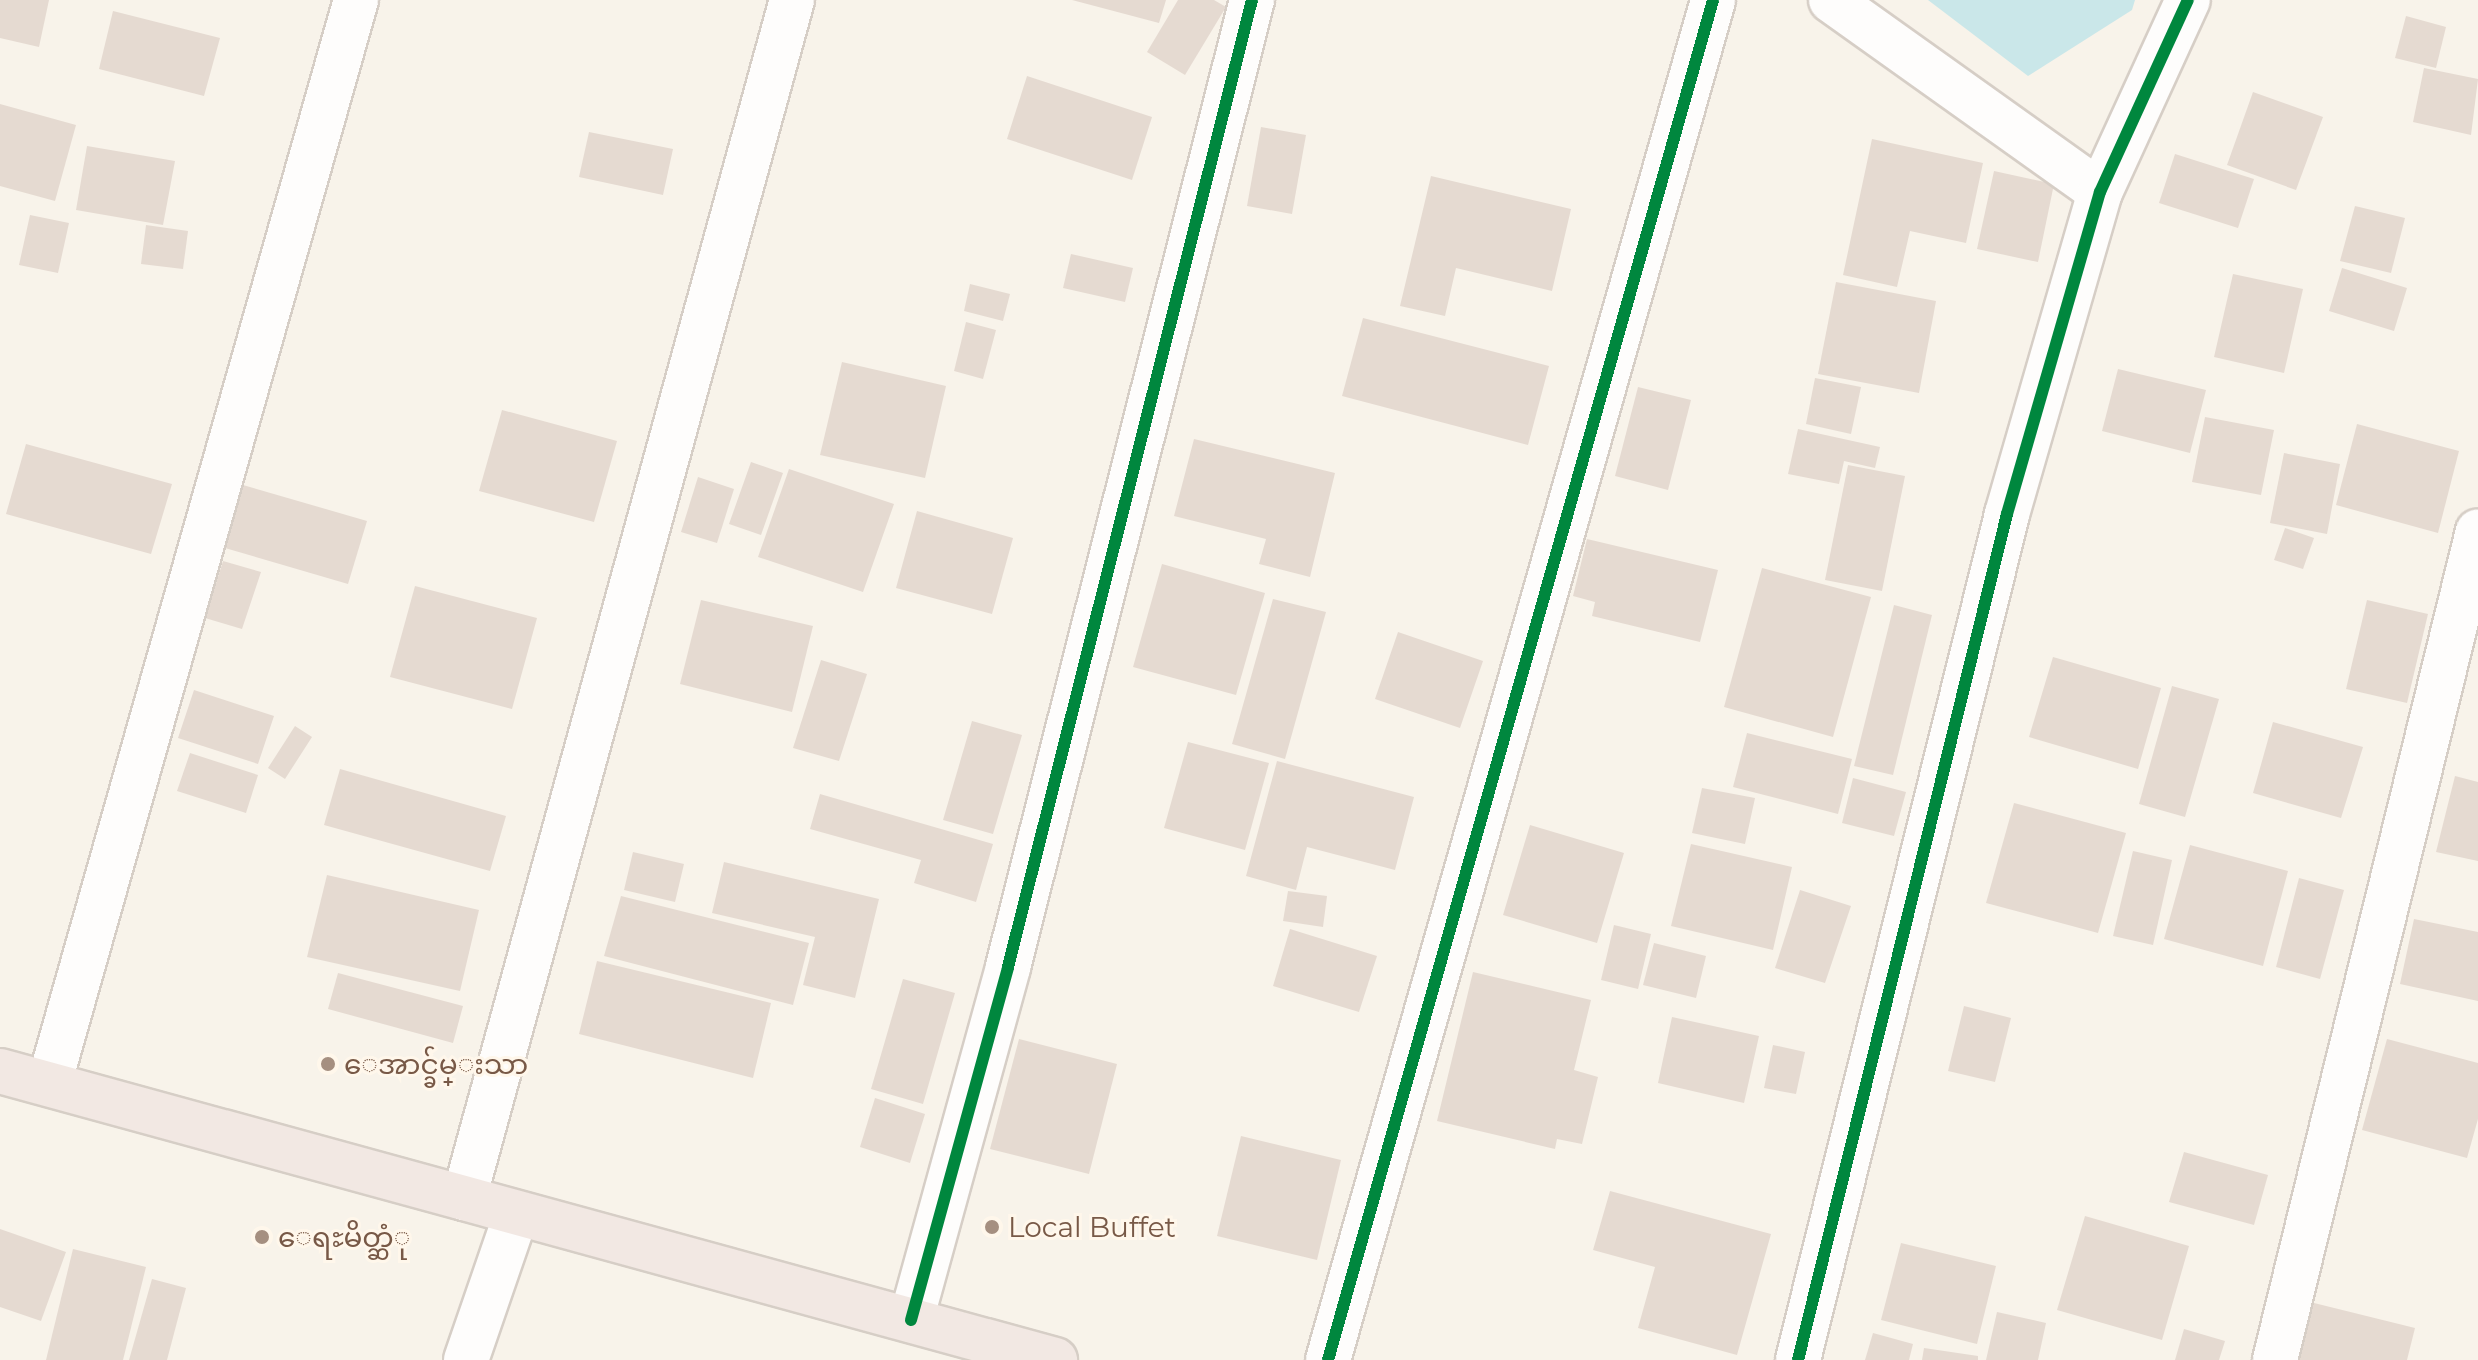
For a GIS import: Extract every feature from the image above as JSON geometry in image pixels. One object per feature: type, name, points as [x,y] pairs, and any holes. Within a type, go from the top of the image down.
[{"type":"highway","points":[[0,1071],[516,1215],[1055,1360]]},
{"type":"street","points":[[49,1084],[356,0]]},
{"type":"street","points":[[464,1198],[792,0]]},
{"type":"street","points":[[911,1320],[1012,951],[1252,0]]},
{"type":"street","points":[[1328,1360],[1713,0]]},
{"type":"street","points":[[1831,0],[2100,192]]},
{"type":"street","points":[[1798,1360],[2007,514],[2100,192],[2188,0]]},
{"type":"street","points":[[2275,1360],[2478,531]]},
{"type":"street","points":[[466,1360],[516,1215]]},
{"type":"water","points":[[1928,0],[2135,0],[2132,10],[2028,76]]},
{"type":"building","points":[[0,0],[49,0],[39,47],[0,38]]},
{"type":"building","points":[[1072,0],[1166,0],[1159,23]]},
{"type":"building","points":[[1178,0],[1214,0],[1226,7],[1185,75],[1147,52]]},
{"type":"building","points":[[113,11],[220,38],[204,96],[99,69]]},
{"type":"building","points":[[2406,16],[2446,27],[2436,68],[2395,58]]},
{"type":"building","points":[[2424,68],[2478,79],[2471,135],[2413,122]]},
{"type":"building","points":[[1027,76],[1152,117],[1132,180],[1007,139]]},
{"type":"building","points":[[2253,92],[2323,117],[2296,190],[2227,165]]},
{"type":"building","points":[[0,104],[76,125],[55,201],[0,186]]},
{"type":"building","points":[[1261,127],[1306,135],[1292,214],[1247,206]]},
{"type":"building","points":[[589,132],[673,149],[663,195],[579,177]]},
{"type":"building","points":[[1872,139],[1983,163],[1966,243],[1910,231],[1897,287],[1843,275]]},
{"type":"building","points":[[87,146],[175,161],[163,225],[76,210]]},
{"type":"building","points":[[2175,154],[2254,179],[2238,228],[2159,203]]},
{"type":"building","points":[[1994,171],[2054,184],[2038,262],[1977,249]]},
{"type":"building","points":[[1431,176],[1571,209],[1552,291],[1456,268],[1445,316],[1400,306]]},
{"type":"building","points":[[2355,206],[2405,218],[2391,273],[2340,261]]},
{"type":"building","points":[[30,215],[69,223],[58,273],[19,265]]},
{"type":"building","points":[[146,225],[188,231],[183,269],[141,264]]},
{"type":"building","points":[[1071,254],[1133,268],[1125,302],[1063,288]]},
{"type":"building","points":[[2342,268],[2407,288],[2394,331],[2329,311]]},
{"type":"building","points":[[2233,274],[2303,289],[2284,373],[2214,357]]},
{"type":"building","points":[[1836,282],[1936,301],[1919,393],[1818,374]]},
{"type":"building","points":[[970,284],[1010,294],[1003,321],[964,311]]},
{"type":"building","points":[[1363,318],[1549,366],[1528,445],[1342,396]]},
{"type":"building","points":[[966,322],[996,330],[983,379],[954,371]]},
{"type":"building","points":[[842,362],[946,386],[925,478],[820,455]]},
{"type":"building","points":[[2118,369],[2206,390],[2190,453],[2102,431]]},
{"type":"building","points":[[1815,378],[1861,387],[1851,434],[1806,424]]},
{"type":"building","points":[[1638,387],[1691,400],[1668,490],[1615,476]]},
{"type":"building","points":[[502,410],[617,441],[594,522],[479,491]]},
{"type":"building","points":[[2205,417],[2274,430],[2261,495],[2192,482]]},
{"type":"building","points":[[2357,424],[2459,451],[2438,533],[2336,505]]},
{"type":"building","points":[[1798,429],[1880,447],[1875,468],[1844,461],[1839,484],[1788,474]]},
{"type":"building","points":[[1194,439],[1335,473],[1310,577],[1259,564],[1266,539],[1174,516]]},
{"type":"building","points":[[26,444],[172,484],[151,554],[6,514]]},
{"type":"building","points":[[2284,453],[2340,464],[2327,534],[2270,523]]},
{"type":"building","points":[[751,462],[783,473],[761,535],[729,524]]},
{"type":"building","points":[[1848,465],[1905,476],[1882,591],[1825,580]]},
{"type":"building","points":[[789,469],[894,504],[863,592],[758,557]]},
{"type":"building","points":[[698,477],[734,489],[717,543],[681,532]]},
{"type":"building","points":[[243,485],[367,521],[348,584],[225,548]]},
{"type":"building","points":[[917,511],[1013,538],[992,614],[896,588]]},
{"type":"building","points":[[2285,528],[2314,538],[2303,569],[2274,560]]},
{"type":"building","points":[[1587,539],[1718,570],[1700,642],[1592,616],[1595,602],[1573,596]]},
{"type":"building","points":[[223,561],[261,572],[242,629],[205,618]]},
{"type":"building","points":[[1162,564],[1265,593],[1236,695],[1133,667]]},
{"type":"building","points":[[1762,568],[1871,597],[1833,737],[1724,707]]},
{"type":"building","points":[[415,586],[537,618],[512,709],[390,677]]},
{"type":"building","points":[[1273,599],[1326,612],[1285,759],[1232,744]]},
{"type":"building","points":[[701,600],[813,626],[792,712],[680,684]]},
{"type":"building","points":[[2367,600],[2428,614],[2407,703],[2346,689]]},
{"type":"building","points":[[1894,605],[1932,615],[1893,775],[1854,766]]},
{"type":"building","points":[[1398,632],[1483,661],[1460,728],[1375,699]]},
{"type":"building","points":[[2053,657],[2161,688],[2138,769],[2029,737]]},
{"type":"building","points":[[821,660],[867,674],[839,761],[793,748]]},
{"type":"building","points":[[2172,686],[2219,699],[2185,817],[2139,804]]},
{"type":"building","points":[[194,690],[274,716],[258,764],[178,738]]},
{"type":"building","points":[[972,721],[1022,735],[993,834],[943,820]]},
{"type":"building","points":[[2273,722],[2363,747],[2341,818],[2253,793]]},
{"type":"building","points":[[295,726],[312,737],[285,779],[268,768]]},
{"type":"building","points":[[1747,733],[1852,759],[1838,814],[1733,787]]},
{"type":"building","points":[[1188,742],[1269,763],[1245,850],[1164,828]]},
{"type":"building","points":[[190,753],[258,775],[246,813],[177,791]]},
{"type":"building","points":[[1277,761],[1414,797],[1395,870],[1307,847],[1296,890],[1246,876]]},
{"type":"building","points":[[340,769],[506,816],[490,871],[324,825]]},
{"type":"building","points":[[2455,776],[2478,782],[2478,861],[2436,852]]},
{"type":"building","points":[[1853,778],[1906,792],[1894,836],[1842,823]]},
{"type":"building","points":[[1702,788],[1755,798],[1745,844],[1692,833]]},
{"type":"building","points":[[820,794],[993,844],[976,902],[914,883],[921,860],[810,829]]},
{"type":"building","points":[[2014,803],[2126,833],[2098,933],[1986,903]]},
{"type":"building","points":[[1530,825],[1624,853],[1597,943],[1503,915]]},
{"type":"building","points":[[1691,844],[1792,867],[1773,950],[1671,926]]},
{"type":"building","points":[[2190,845],[2288,871],[2263,966],[2164,939]]},
{"type":"building","points":[[2133,851],[2172,860],[2153,945],[2113,936]]},
{"type":"building","points":[[633,852],[684,864],[675,902],[624,890]]},
{"type":"building","points":[[724,862],[879,899],[855,998],[803,985],[815,937],[712,913]]},
{"type":"building","points":[[327,875],[479,910],[460,991],[307,957]]},
{"type":"building","points":[[2299,878],[2344,890],[2320,979],[2276,967]]},
{"type":"building","points":[[1800,890],[1851,906],[1825,983],[1775,968]]},
{"type":"building","points":[[1288,891],[1327,896],[1323,927],[1283,921]]},
{"type":"building","points":[[621,896],[809,943],[793,1005],[604,956]]},
{"type":"building","points":[[2414,919],[2478,932],[2478,1001],[2400,984]]},
{"type":"building","points":[[1614,925],[1651,934],[1638,989],[1601,980]]},
{"type":"building","points":[[1290,929],[1377,956],[1359,1012],[1273,986]]},
{"type":"building","points":[[1654,943],[1706,956],[1696,998],[1643,985]]},
{"type":"building","points":[[597,961],[771,1003],[753,1078],[579,1034]]},
{"type":"building","points":[[1473,972],[1591,1000],[1574,1070],[1598,1077],[1582,1144],[1557,1139],[1555,1149],[1437,1121]]},
{"type":"building","points":[[338,973],[463,1006],[453,1043],[328,1009]]},
{"type":"building","points":[[903,979],[955,993],[923,1104],[871,1089]]},
{"type":"building","points":[[1964,1006],[2011,1018],[1995,1082],[1948,1071]]},
{"type":"building","points":[[1672,1017],[1759,1036],[1744,1103],[1658,1083]]},
{"type":"building","points":[[1019,1039],[1117,1064],[1089,1174],[990,1149]]},
{"type":"building","points":[[2387,1039],[2478,1063],[2478,1119],[2467,1158],[2362,1130]]},
{"type":"building","points":[[1773,1045],[1805,1052],[1796,1094],[1764,1088]]},
{"type":"building","points":[[875,1098],[925,1114],[910,1163],[860,1147]]},
{"type":"building","points":[[1241,1136],[1341,1160],[1317,1260],[1217,1236]]},
{"type":"building","points":[[2184,1152],[2268,1175],[2254,1225],[2169,1202]]},
{"type":"building","points":[[1610,1191],[1771,1234],[1737,1355],[1638,1328],[1655,1267],[1593,1250]]},
{"type":"building","points":[[2085,1216],[2189,1246],[2162,1340],[2057,1310]]},
{"type":"building","points":[[0,1229],[66,1252],[41,1321],[0,1307]]},
{"type":"building","points":[[1901,1243],[1996,1266],[1977,1344],[1881,1320]]},
{"type":"building","points":[[73,1249],[146,1267],[123,1360],[46,1360]]},
{"type":"building","points":[[152,1279],[186,1288],[167,1360],[129,1360]]},
{"type":"building","points":[[2310,1302],[2415,1328],[2407,1360],[2296,1360]]},
{"type":"building","points":[[1997,1312],[2046,1323],[2038,1360],[1986,1360]]},
{"type":"building","points":[[2184,1329],[2225,1341],[2219,1360],[2175,1360]]},
{"type":"building","points":[[1873,1333],[1913,1344],[1909,1360],[1865,1360]]},
{"type":"building","points":[[1924,1348],[1978,1356],[1978,1360],[1922,1360]]},
{"type":"cycle path","points":[[911,1320],[1008,967],[1252,0]]},
{"type":"cycle path","points":[[1328,1360],[1713,0]]},
{"type":"cycle path","points":[[1798,1360],[2007,514],[2100,192],[2188,0]]},
{"type":"place","name":"ေအာင္ခ်မ္းသာ","points":[[328,1064]]},
{"type":"place","name":"Local Buffet","points":[[992,1227]]},
{"type":"place","name":"ေရႊမိတ္ဆံု","points":[[262,1237]]}]
